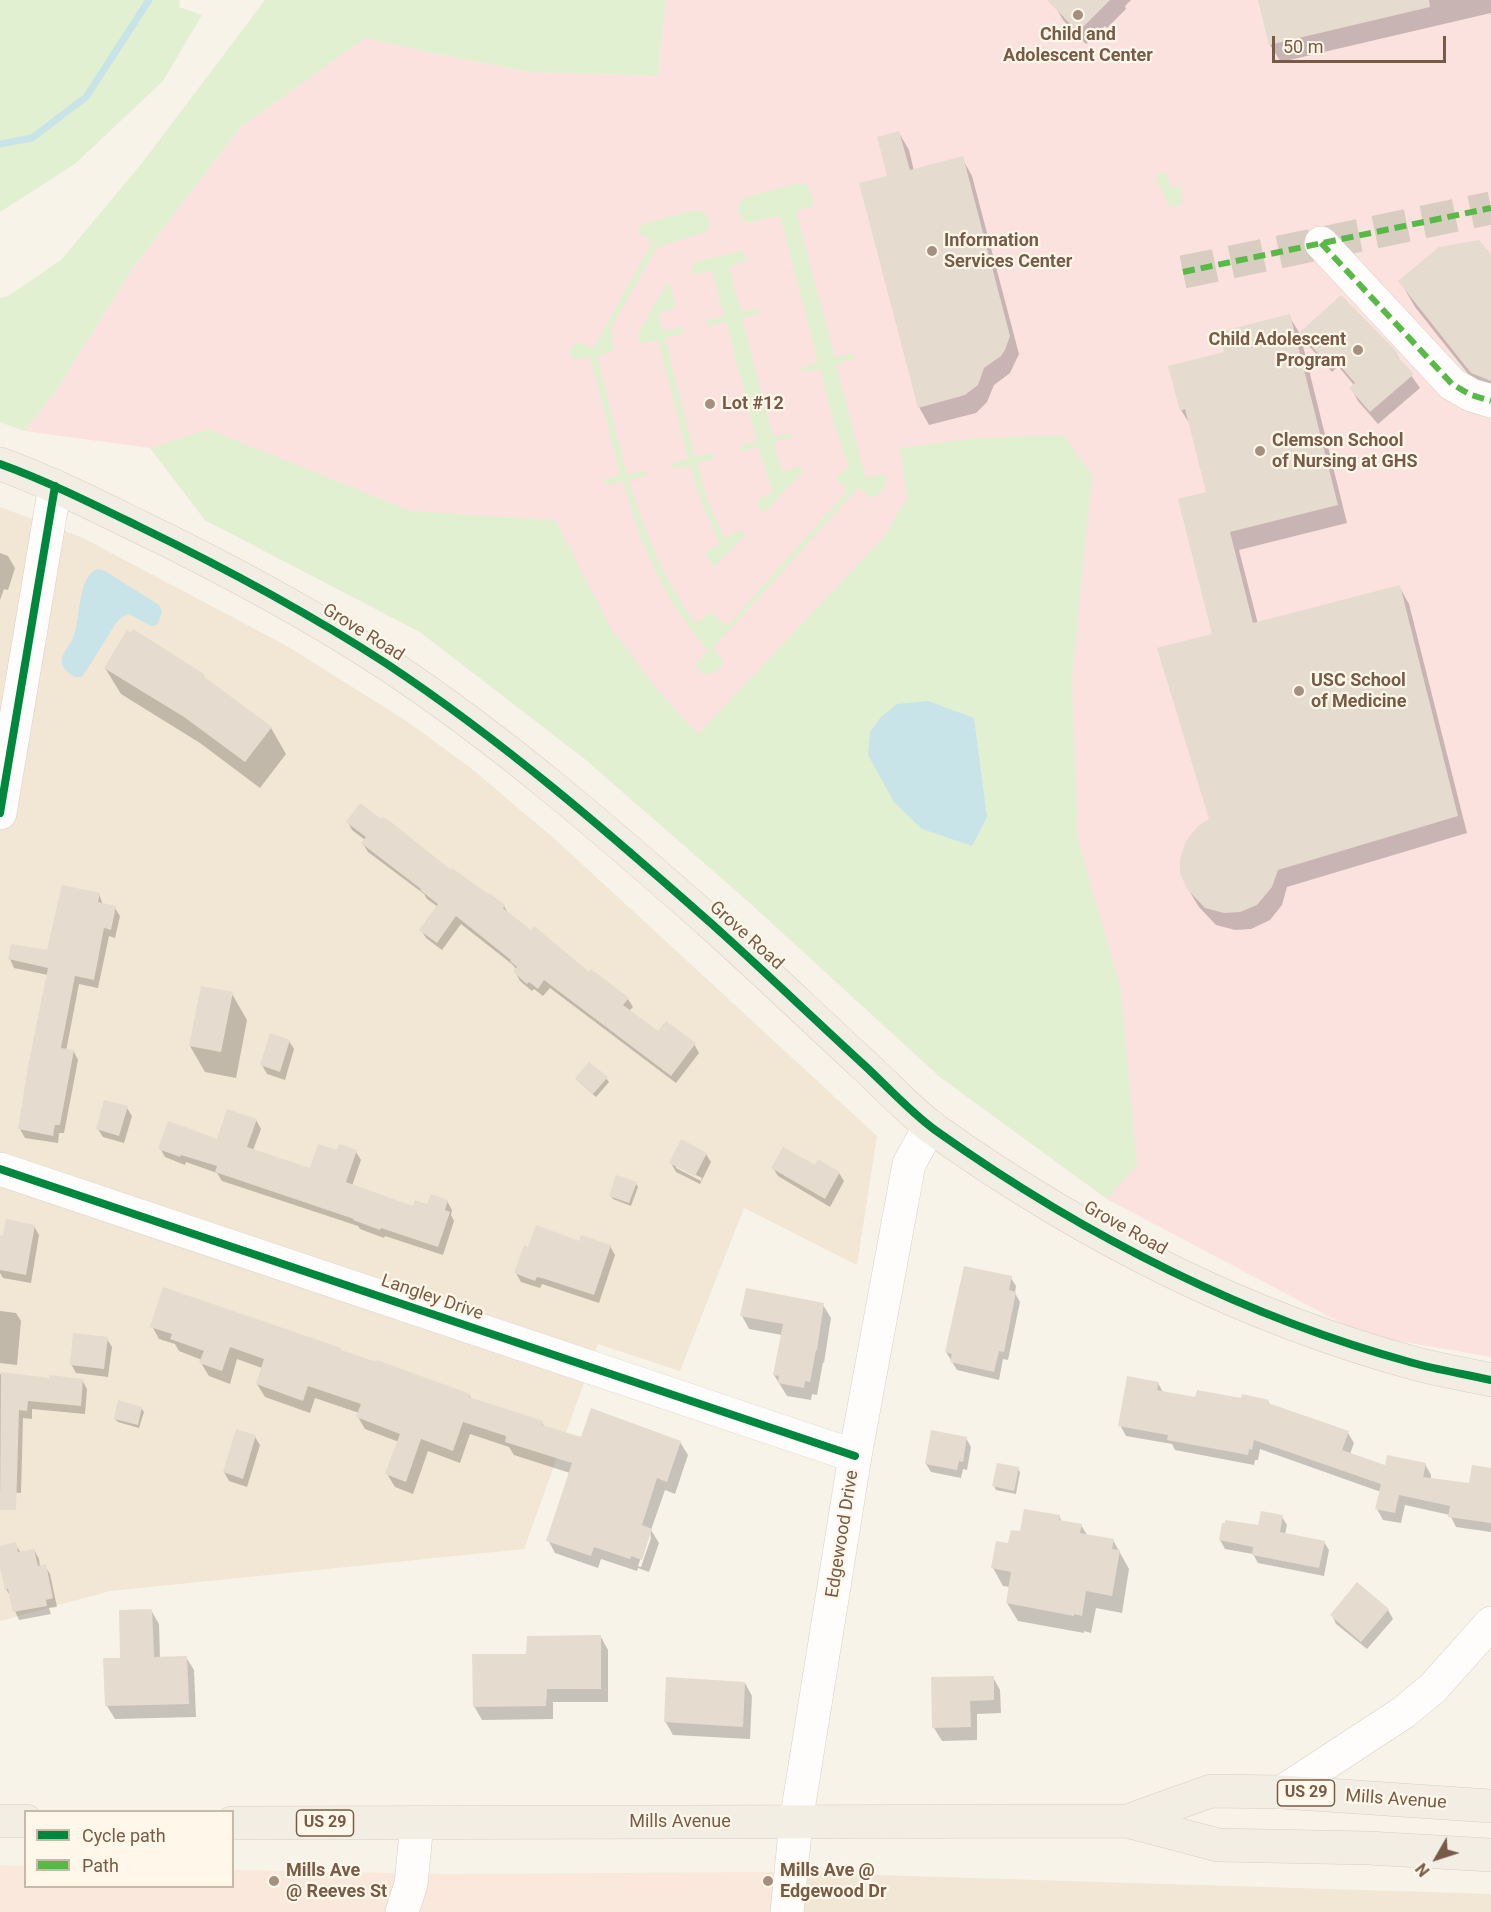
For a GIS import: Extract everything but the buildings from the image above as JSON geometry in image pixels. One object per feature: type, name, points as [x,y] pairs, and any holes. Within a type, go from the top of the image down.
[{"type":"main road","name":"Grove Road","points":[[0,464],[55,486],[198,555],[287,604],[387,664],[487,736],[596,822],[715,927],[930,1126],[1011,1181],[1138,1255],[1196,1284],[1272,1316],[1414,1363],[1491,1380]]},
{"type":"main road","name":"Mills Avenue","points":[[1127,1821],[1210,1791],[1282,1792],[1491,1806]]},
{"type":"main road","points":[[0,1821],[24,1821]]},
{"type":"main road","name":"Mills Avenue","points":[[234,1822],[417,1824],[1127,1821],[1218,1845],[1368,1848],[1484,1858]]},
{"type":"street","points":[[1321,243],[1452,384],[1471,395],[1491,401]]},
{"type":"street","points":[[0,813],[55,486]]},
{"type":"street","name":"Edgewood Drive","points":[[787,1912],[796,1822],[855,1456],[909,1164],[930,1126]]},
{"type":"street","name":"Langley Drive","points":[[0,1169],[855,1456]]},
{"type":"street","points":[[1282,1792],[1404,1712],[1433,1688],[1491,1623]]},
{"type":"street","points":[[402,1912],[411,1884],[417,1824]]},
{"type":"shaded area","points":[[666,0],[1491,0],[1491,1357],[1364,1335],[1107,1199],[940,1077],[751,904],[586,760],[420,632],[205,520],[150,448],[24,431],[55,393],[132,269],[241,127],[365,37],[422,51],[530,72],[658,76]]},
{"type":"shaded area","points":[[0,507],[83,538],[287,646],[408,722],[472,769],[556,840],[877,1136],[857,1265],[744,1208],[680,1371],[598,1344],[524,1549],[110,1591],[0,1621]]},
{"type":"shaded area","points":[[0,1865],[24,1866],[24,1888],[234,1888],[234,1870],[443,1874],[778,1872],[776,1912],[0,1912]]},
{"type":"shaded area","points":[[778,1872],[1491,1894],[1491,1912],[776,1912]]},
{"type":"green space","points":[[0,0],[180,0],[179,7],[202,15],[163,81],[75,164],[0,212]]},
{"type":"green space","points":[[265,0],[666,0],[658,76],[530,72],[365,38],[241,127],[132,269],[55,393],[24,431],[0,422],[0,298],[8,296],[61,260],[142,163]]},
{"type":"green space","points":[[1161,172],[1167,174],[1171,188],[1180,186],[1183,200],[1179,206],[1170,206],[1156,181],[1157,174]]},
{"type":"green space","points":[[800,183],[808,186],[814,202],[811,207],[796,211],[835,358],[852,353],[855,357],[836,364],[866,478],[883,474],[886,484],[876,497],[870,497],[859,487],[713,648],[724,662],[716,672],[705,675],[695,664],[708,651],[672,602],[656,573],[637,528],[623,481],[606,485],[603,482],[620,475],[590,357],[572,360],[569,351],[577,341],[593,349],[652,242],[639,233],[638,228],[644,223],[695,210],[705,213],[710,223],[707,232],[657,247],[612,327],[614,349],[597,356],[627,474],[644,471],[647,473],[645,476],[629,480],[648,536],[664,572],[695,623],[711,612],[727,626],[847,491],[835,477],[849,467],[835,428],[820,369],[801,371],[801,368],[818,361],[780,216],[745,222],[738,211],[739,202],[745,197]]},
{"type":"green space","points":[[741,251],[746,260],[729,267],[741,312],[757,308],[760,311],[758,314],[742,318],[773,437],[790,433],[792,436],[774,442],[782,471],[798,467],[803,471],[764,513],[757,500],[773,492],[758,447],[742,451],[739,449],[742,445],[757,441],[726,322],[710,326],[706,323],[708,320],[724,316],[712,271],[695,274],[691,267],[695,262]]},
{"type":"green space","points":[[667,283],[671,285],[676,308],[658,314],[663,331],[681,327],[684,331],[665,338],[695,457],[712,453],[715,456],[713,459],[697,463],[707,498],[724,538],[741,531],[745,534],[714,567],[705,553],[720,544],[701,502],[690,466],[674,469],[671,466],[673,463],[688,459],[658,340],[642,343],[638,338],[638,333]]},
{"type":"green space","points":[[208,429],[411,511],[555,520],[611,628],[659,692],[698,734],[883,538],[907,498],[900,448],[977,438],[1063,435],[1092,475],[1072,678],[1078,840],[1121,990],[1137,1165],[1107,1199],[940,1077],[751,904],[586,760],[420,632],[205,520],[150,448]]},
{"type":"water","points":[[98,569],[105,571],[159,605],[162,612],[157,625],[151,626],[129,614],[122,617],[86,671],[81,677],[75,677],[64,668],[62,659],[76,630],[86,580]]},
{"type":"water","points":[[928,701],[974,718],[987,817],[972,846],[922,829],[894,802],[868,755],[870,732],[881,717],[897,704]]},
{"type":"waterway","points":[[0,144],[32,138],[86,97],[149,0]]},
{"type":"tunnel","points":[[1183,272],[1491,208]]},
{"type":"marked path","points":[[1183,272],[1491,208]]},
{"type":"marked path","points":[[1321,243],[1452,384],[1471,395],[1491,401]]},
{"type":"cycle path","points":[[0,464],[87,501],[233,574],[326,626],[430,694],[514,756],[634,856],[732,942],[925,1123],[990,1168],[1105,1237],[1224,1296],[1349,1344],[1432,1368],[1491,1380]]},
{"type":"cycle path","points":[[0,813],[55,486]]},
{"type":"cycle path","points":[[0,1169],[855,1456]]},
{"type":"place","name":"Child and Adolescent Center","points":[[1078,15]]},
{"type":"place","name":"Information Services Center","points":[[932,251]]},
{"type":"place","name":"Child Adolescent Program","points":[[1358,350]]},
{"type":"place","name":"Lot #12","points":[[710,404]]},
{"type":"place","name":"Clemson School of Nursing at GHS","points":[[1260,451]]},
{"type":"place","name":"USC School of Medicine","points":[[1299,691]]},
{"type":"place","name":"Mills Ave @ Reeves St","points":[[274,1881]]},
{"type":"place","name":"Mills Ave @ Edgewood Dr","points":[[768,1881]]}]
